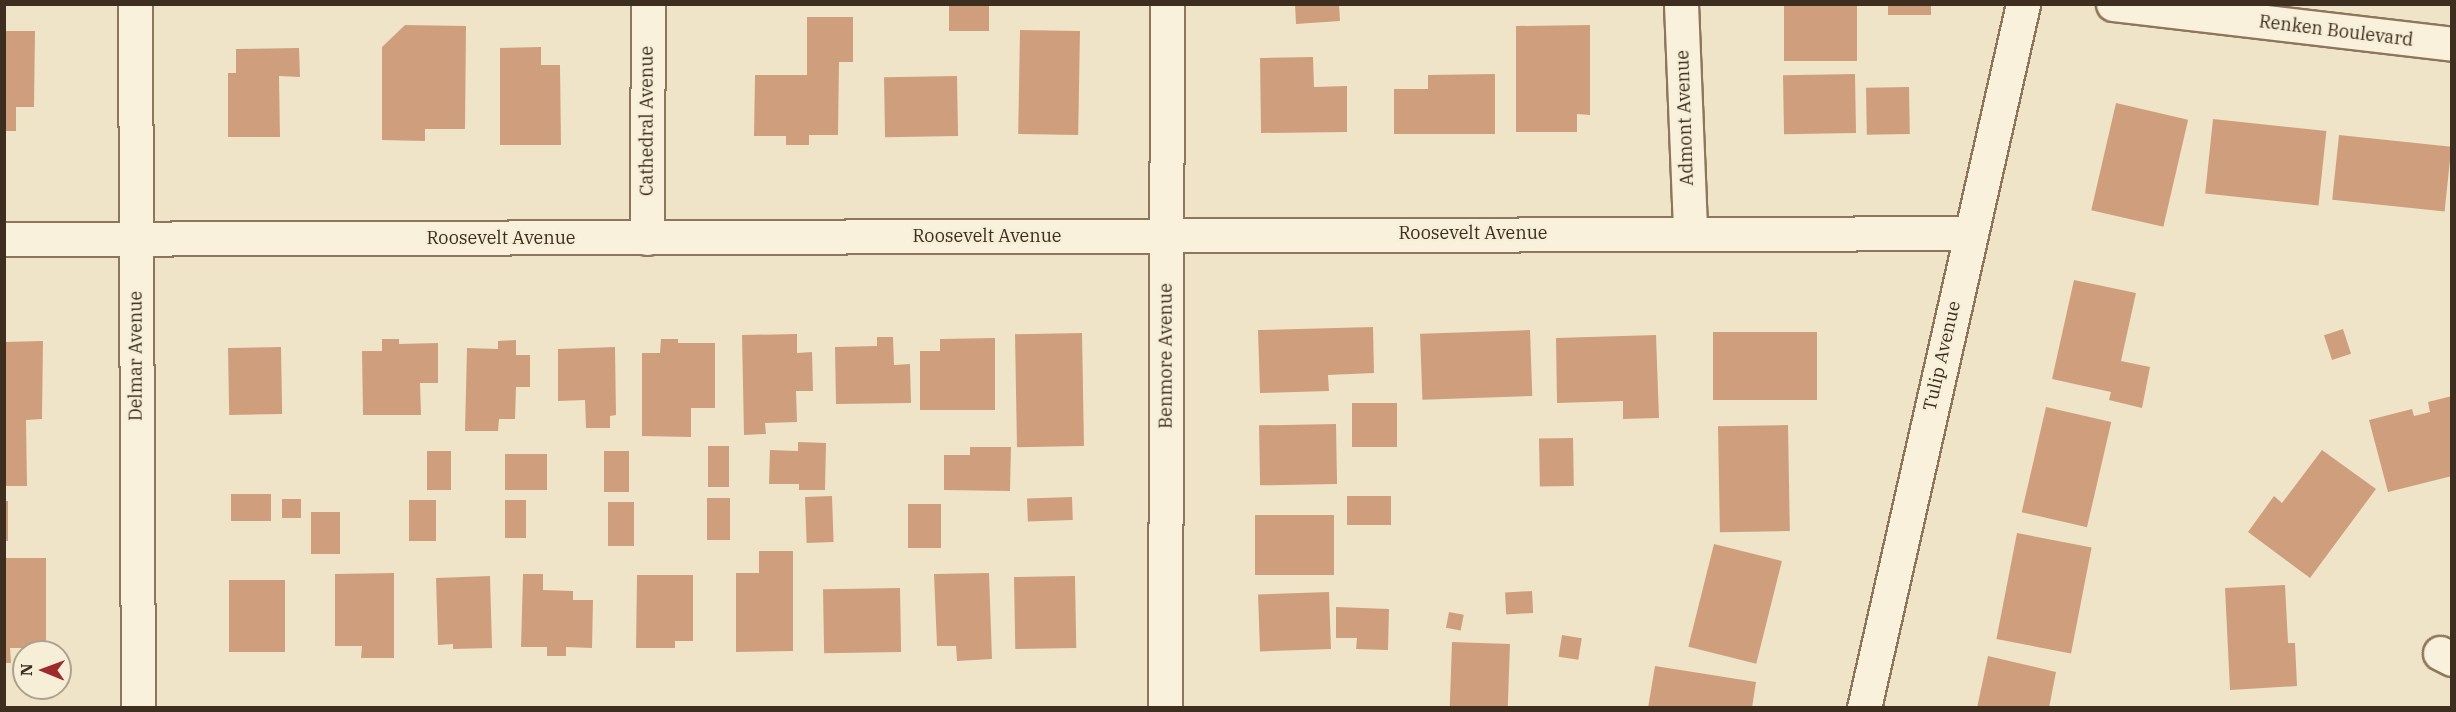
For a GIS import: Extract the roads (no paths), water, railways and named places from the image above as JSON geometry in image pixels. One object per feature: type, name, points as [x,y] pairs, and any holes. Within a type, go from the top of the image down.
[{"type":"street","name":"Delmar Avenue","points":[[135,4],[138,708]]},
{"type":"street","name":"Cathedral Avenue","points":[[647,238],[648,4]]},
{"type":"street","name":"Benmore Avenue","points":[[1165,708],[1167,4]]},
{"type":"street","name":"Admont Avenue","points":[[1681,4],[1690,232]]},
{"type":"street","name":"Tulip Avenue","points":[[1864,708],[2023,4]]},
{"type":"street","name":"Renken Boulevard","points":[[2113,4],[2451,44]]},
{"type":"street","name":"Roosevelt Avenue","points":[[4,239],[1690,232],[1970,233]]}]
